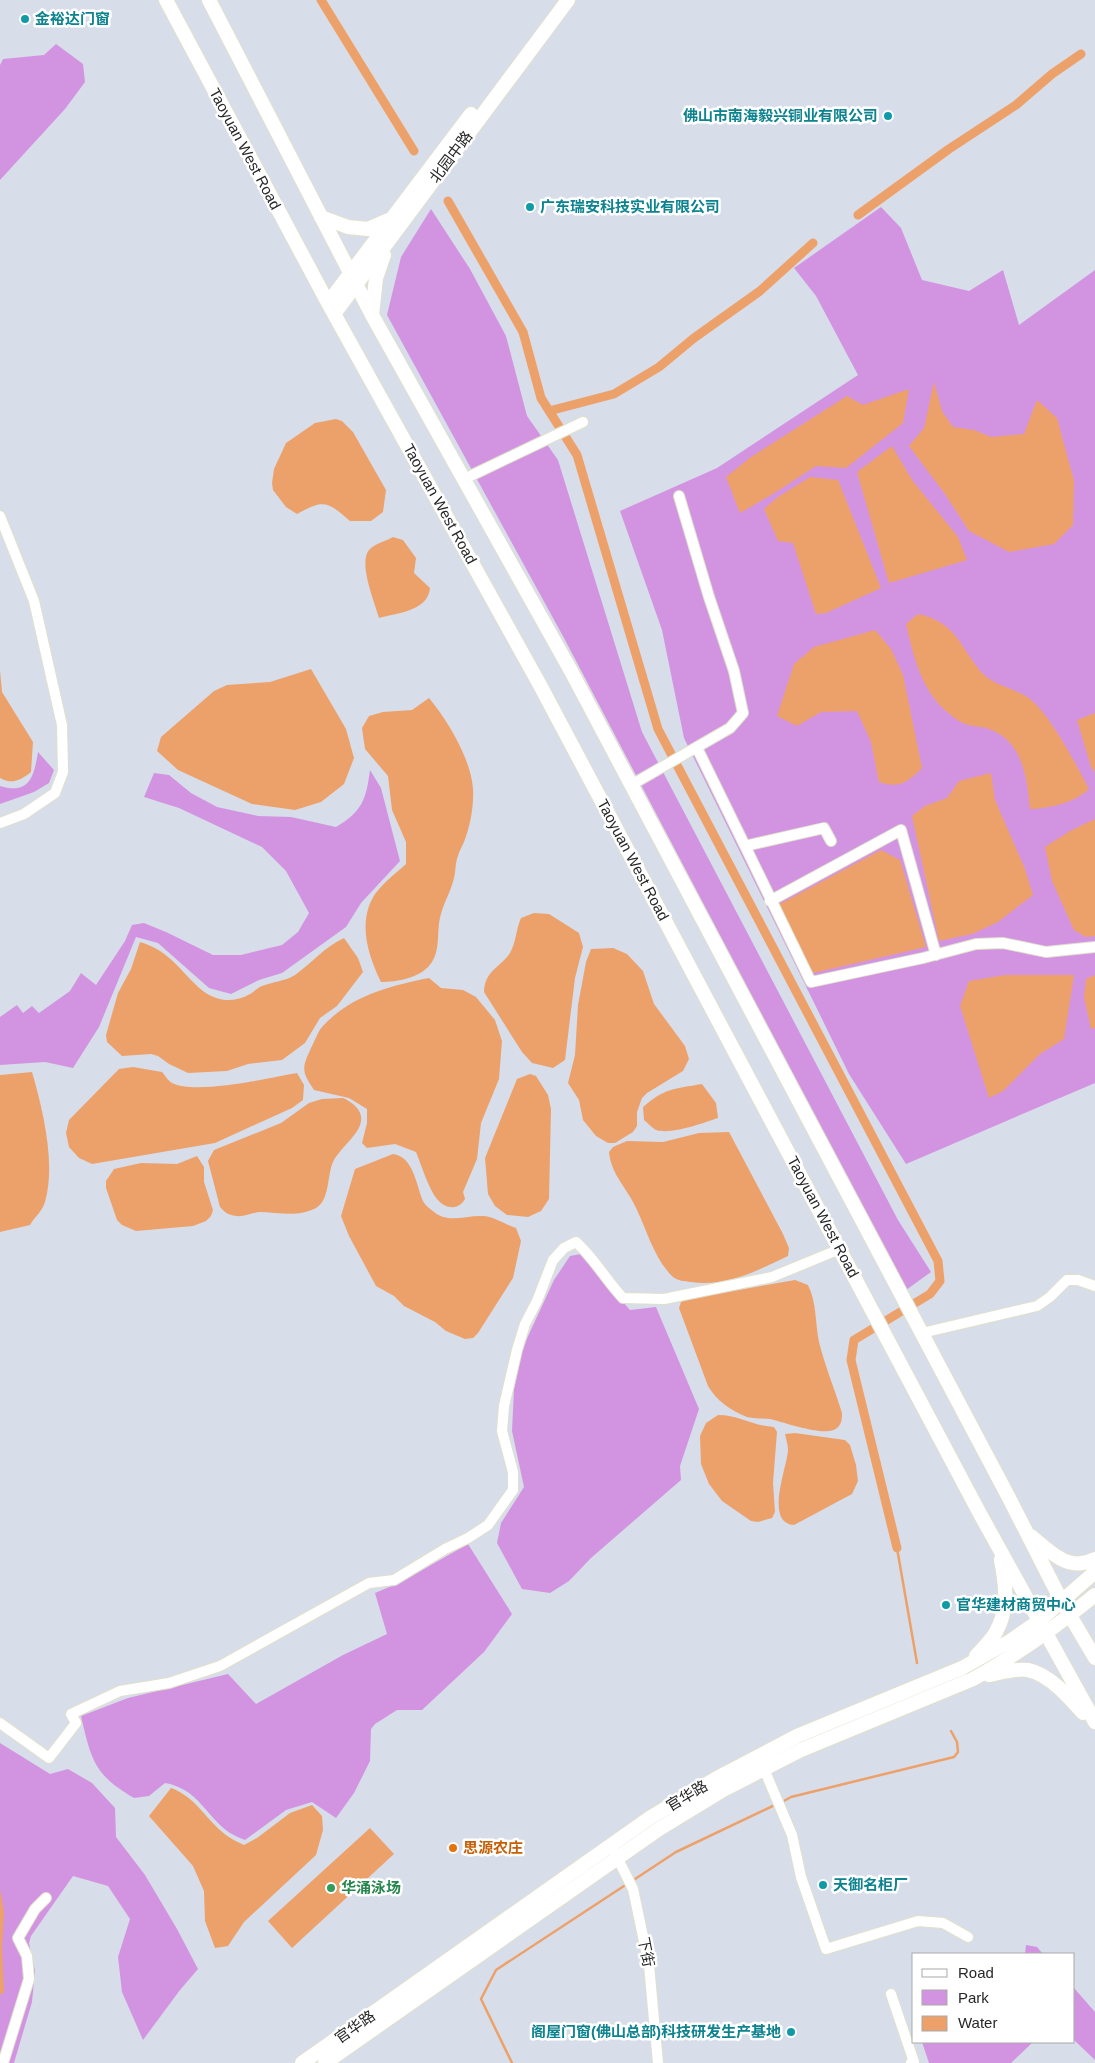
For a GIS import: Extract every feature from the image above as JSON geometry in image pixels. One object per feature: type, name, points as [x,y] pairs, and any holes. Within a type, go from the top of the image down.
[{"type":"main road","name":"Taoyuan West Road","points":[[166,0],[331,308],[541,687],[888,1340],[1095,1722]]},
{"type":"main road","points":[[209,0],[372,315],[571,671],[900,1291],[1062,1602],[1095,1658]]},
{"type":"main road","name":"北园中路","points":[[331,308],[353,279],[391,219],[558,0]]},
{"type":"main road","name":"北园中路","points":[[353,279],[389,240],[568,0]]},
{"type":"main road","points":[[321,217],[348,227],[368,229],[391,219]]},
{"type":"main road","points":[[372,315],[376,278],[389,240]]},
{"type":"main road","points":[[1027,1532],[1063,1561],[1086,1564],[1095,1559]]},
{"type":"main road","points":[[969,1664],[996,1634],[1005,1608],[1006,1588],[999,1547]]},
{"type":"main road","name":"官华路","points":[[325,2063],[614,1852],[651,1817],[717,1778],[797,1736],[969,1664],[1010,1641],[1040,1621],[1095,1572]]},
{"type":"main road","name":"官华路","points":[[302,2063],[614,1852],[764,1769],[818,1743],[973,1679],[1046,1634],[1095,1595]]},
{"type":"main road","points":[[973,1679],[1001,1672],[1028,1670],[1049,1680],[1066,1694],[1095,1727]]},
{"type":"street","points":[[464,480],[584,422]]},
{"type":"street","points":[[631,785],[730,728],[743,712],[734,671],[709,597],[679,496]]},
{"type":"street","points":[[0,516],[34,601],[62,725],[63,772],[55,793],[24,814],[0,823]]},
{"type":"street","points":[[697,748],[811,982],[936,955],[976,944],[1003,943],[1046,952],[1095,947]]},
{"type":"street","points":[[744,846],[824,828],[831,841]]},
{"type":"street","points":[[770,901],[901,830],[936,955]]},
{"type":"street","points":[[0,1723],[49,1758],[76,1723],[72,1714],[120,1691],[169,1682],[220,1666],[369,1583],[394,1580],[488,1525],[514,1490],[513,1472],[502,1431],[504,1406],[516,1350],[524,1324],[537,1301],[553,1260],[564,1248],[576,1242],[586,1251],[608,1282],[623,1298],[664,1299],[772,1277],[840,1249]]},
{"type":"street","points":[[919,1328],[1036,1306],[1050,1298],[1067,1280],[1078,1280],[1095,1286]]},
{"type":"street","points":[[764,1769],[792,1835],[801,1877],[826,1949],[918,1921],[943,1923],[968,1937]]},
{"type":"street","name":"下街","points":[[614,1852],[633,1888],[649,1965],[658,2063]]},
{"type":"street","points":[[3,2063],[29,1979],[27,1956],[18,1938],[35,1909],[46,1898]]},
{"type":"street","points":[[891,1994],[914,2062],[912,2063]]},
{"type":"green space","points":[[56,44],[83,64],[85,82],[65,109],[0,180],[0,65],[3,59],[44,55]]},
{"type":"green space","points":[[881,207],[901,228],[922,280],[969,291],[1003,270],[1019,325],[1095,270],[1095,1083],[906,1164],[849,1074],[684,738],[662,630],[620,511],[717,468],[858,375],[816,296],[794,268]]},
{"type":"green space","points":[[431,209],[470,269],[506,336],[527,416],[558,460],[642,732],[898,1220],[931,1272],[906,1290],[564,638],[387,315],[401,257]]},
{"type":"green space","points":[[38,752],[54,770],[49,783],[34,792],[0,804],[0,786],[18,788],[24,786],[35,769]]},
{"type":"green space","points":[[370,770],[381,788],[400,861],[361,903],[346,927],[282,973],[259,980],[231,994],[209,988],[158,943],[136,937],[99,1027],[73,1068],[45,1062],[0,1065],[0,1017],[17,1005],[23,1013],[32,1006],[39,1013],[70,991],[81,973],[96,985],[125,941],[132,925],[144,923],[213,955],[241,955],[282,945],[298,932],[309,913],[286,871],[262,847],[179,808],[144,797],[154,773],[169,775],[191,793],[217,807],[258,816],[291,817],[336,827],[358,810],[365,797]]},
{"type":"green space","points":[[581,1254],[630,1310],[656,1307],[699,1409],[680,1466],[681,1480],[591,1558],[569,1581],[550,1593],[522,1589],[497,1543],[501,1523],[524,1487],[512,1431],[514,1389],[523,1347],[554,1280],[570,1256]]},
{"type":"green space","points":[[468,1544],[512,1614],[484,1652],[422,1710],[397,1710],[375,1724],[371,1729],[370,1761],[354,1793],[336,1818],[312,1802],[286,1810],[245,1840],[230,1833],[221,1826],[194,1797],[177,1786],[165,1783],[149,1796],[134,1798],[110,1782],[96,1764],[88,1744],[81,1716],[128,1698],[228,1674],[256,1704],[343,1655],[387,1634],[375,1593],[401,1582]]},
{"type":"green space","points":[[0,1743],[50,1774],[68,1769],[92,1783],[115,1808],[116,1837],[145,1875],[198,1969],[143,2040],[122,1992],[118,1957],[130,1919],[108,1886],[73,1876],[31,1936],[29,1943],[35,1971],[32,2002],[14,2063],[0,2063]]},
{"type":"green space","points":[[1026,1945],[1037,1947],[1042,1953],[1025,1953]]},
{"type":"green space","points":[[1075,1989],[1095,2012],[1095,2060],[1075,2041]]},
{"type":"green space","points":[[922,2043],[1032,2043],[1011,2063],[929,2063]]},
{"type":"water","points":[[934,382],[942,411],[953,427],[974,430],[991,437],[1024,434],[1037,400],[1057,418],[1074,481],[1073,525],[1054,544],[1009,552],[969,531],[945,494],[909,446],[924,428]]},
{"type":"water","points":[[909,389],[903,423],[846,468],[816,466],[740,513],[726,477],[751,457],[847,396],[863,405]]},
{"type":"water","points":[[336,419],[342,421],[353,432],[386,490],[383,512],[371,521],[350,521],[336,509],[325,504],[313,506],[297,514],[286,507],[273,490],[274,469],[286,443],[315,423]]},
{"type":"water","points":[[892,446],[912,480],[958,537],[967,560],[889,583],[857,472]]},
{"type":"water","points":[[810,477],[838,480],[881,588],[826,613],[816,614],[793,543],[778,541],[764,509],[778,497]]},
{"type":"water","points":[[393,537],[403,540],[416,558],[414,573],[430,588],[424,602],[418,606],[379,618],[366,573],[366,556],[371,548]]},
{"type":"water","points":[[918,614],[942,623],[950,630],[987,678],[1022,694],[1035,704],[1053,726],[1089,789],[1076,798],[1061,804],[1030,809],[1025,773],[1016,751],[1009,742],[989,729],[958,721],[937,702],[930,692],[915,659],[906,624]]},
{"type":"water","points":[[875,630],[891,649],[903,675],[922,768],[903,783],[892,785],[879,782],[871,742],[857,711],[821,712],[797,726],[777,716],[794,664],[814,647]]},
{"type":"water","points":[[311,669],[346,729],[354,758],[344,784],[321,802],[295,810],[252,804],[178,770],[157,751],[161,737],[214,691],[227,685],[270,682]]},
{"type":"water","points":[[0,670],[2,692],[33,742],[31,772],[20,779],[12,781],[0,778]]},
{"type":"water","points":[[429,698],[451,729],[468,765],[473,789],[471,816],[457,859],[453,883],[441,914],[435,957],[428,967],[416,975],[402,980],[381,982],[372,961],[366,938],[367,916],[375,894],[406,864],[406,842],[392,810],[388,776],[365,749],[362,728],[369,716],[383,712],[412,710]]},
{"type":"water","points":[[1095,713],[1095,772],[1091,767],[1077,720]]},
{"type":"water","points":[[991,773],[995,800],[1025,869],[1033,895],[998,922],[972,934],[939,941],[912,816],[925,806],[947,798],[959,781]]},
{"type":"water","points":[[1095,819],[1095,936],[1086,937],[1074,930],[1052,881],[1045,847],[1070,831]]},
{"type":"water","points":[[881,850],[900,860],[926,947],[813,973],[778,905]]},
{"type":"water","points":[[534,913],[549,914],[579,933],[583,947],[575,978],[565,1060],[553,1068],[532,1063],[522,1052],[484,992],[490,974],[512,949],[521,918]]},
{"type":"water","points":[[344,938],[358,958],[363,972],[337,1006],[320,1018],[305,1043],[282,1060],[248,1064],[227,1071],[188,1073],[151,1054],[122,1056],[107,1042],[106,1035],[118,993],[131,969],[140,942],[151,946],[167,956],[209,995],[220,999],[232,1000],[244,997],[262,986],[291,977],[330,946]]},
{"type":"water","points":[[613,948],[627,954],[643,971],[654,1004],[685,1046],[689,1059],[683,1071],[642,1098],[637,1112],[637,1126],[633,1132],[615,1143],[608,1143],[596,1136],[583,1120],[579,1100],[568,1083],[575,1055],[578,1005],[586,962],[591,949]]},
{"type":"water","points":[[1005,975],[1074,975],[1064,1039],[1040,1054],[1003,1091],[989,1098],[960,1006],[969,981]]},
{"type":"water","points":[[1095,975],[1095,1028],[1091,1029],[1084,997],[1086,979]]},
{"type":"water","points":[[429,978],[441,988],[463,990],[476,997],[495,1020],[502,1041],[499,1079],[481,1123],[477,1159],[463,1192],[465,1199],[455,1207],[444,1205],[434,1195],[416,1152],[395,1144],[367,1148],[362,1143],[367,1123],[367,1109],[349,1098],[314,1090],[304,1069],[320,1029],[345,1007],[385,989]]},
{"type":"water","points":[[133,1067],[162,1072],[172,1083],[198,1087],[251,1082],[297,1073],[304,1085],[303,1100],[292,1108],[215,1143],[92,1164],[79,1158],[69,1147],[66,1133],[69,1120],[119,1069]]},
{"type":"water","points":[[32,1072],[47,1137],[49,1154],[48,1187],[44,1205],[30,1225],[0,1232],[0,1075]]},
{"type":"water","points":[[530,1074],[536,1076],[548,1095],[551,1109],[549,1199],[541,1211],[528,1217],[507,1215],[495,1206],[488,1194],[485,1158],[517,1079]]},
{"type":"water","points":[[702,1084],[716,1103],[718,1118],[687,1128],[670,1131],[656,1130],[644,1120],[643,1107],[658,1096],[670,1090]]},
{"type":"water","points":[[343,1098],[359,1110],[361,1117],[360,1126],[333,1162],[326,1193],[321,1204],[309,1211],[295,1214],[259,1212],[236,1216],[227,1213],[220,1207],[208,1161],[214,1150],[281,1123],[309,1103],[322,1099]]},
{"type":"water","points":[[729,1132],[783,1234],[789,1248],[788,1256],[753,1272],[729,1280],[704,1283],[679,1280],[673,1277],[656,1254],[633,1202],[613,1168],[609,1152],[613,1147],[627,1141],[663,1142],[699,1133]]},
{"type":"water","points":[[393,1154],[406,1160],[424,1202],[440,1216],[458,1218],[487,1216],[516,1228],[521,1241],[513,1278],[473,1338],[465,1339],[446,1331],[435,1322],[404,1306],[394,1296],[376,1286],[349,1236],[341,1216],[355,1169]]},
{"type":"water","points":[[197,1156],[204,1167],[204,1182],[213,1210],[211,1216],[206,1221],[193,1226],[136,1231],[122,1225],[117,1220],[106,1188],[106,1181],[114,1169],[141,1163],[177,1164]]},
{"type":"water","points":[[795,1280],[808,1285],[811,1292],[819,1342],[842,1413],[840,1425],[832,1431],[815,1430],[770,1419],[747,1417],[735,1412],[724,1404],[708,1386],[679,1308],[681,1302],[688,1299]]},
{"type":"water","points":[[718,1415],[726,1415],[759,1425],[774,1427],[777,1432],[773,1483],[775,1512],[772,1518],[758,1522],[751,1521],[722,1501],[709,1484],[701,1464],[700,1436],[706,1423]]},
{"type":"water","points":[[795,1433],[845,1440],[850,1445],[856,1465],[858,1481],[852,1494],[794,1525],[785,1522],[780,1515],[779,1494],[788,1450],[785,1434]]},
{"type":"water","points":[[171,1788],[187,1797],[226,1835],[244,1845],[257,1838],[290,1813],[312,1805],[322,1816],[323,1830],[316,1855],[244,1922],[228,1946],[215,1948],[205,1921],[204,1891],[193,1866],[149,1816]]},
{"type":"water","name":"华涌泳场","points":[[370,1828],[394,1854],[292,1948],[268,1921]]},
{"type":"water","points":[[0,1889],[4,1912],[2,1948],[4,1992],[0,1995]]},
{"type":"waterway","points":[[321,0],[414,151]]},
{"type":"waterway","points":[[858,215],[949,149],[1016,105],[1052,74],[1081,54]]},
{"type":"waterway","points":[[448,201],[523,332],[541,398],[577,455],[658,729],[938,1261],[940,1281],[930,1294],[854,1340],[851,1360],[897,1548]]},
{"type":"waterway","points":[[549,411],[614,394],[659,367],[694,338],[760,291],[813,243]]},
{"type":"waterway","points":[[897,1548],[917,1663]]},
{"type":"waterway","points":[[782,1802],[791,1797],[954,1757],[958,1752],[957,1742],[951,1731]]},
{"type":"waterway","points":[[632,1881],[676,1852],[777,1804]]},
{"type":"waterway","points":[[512,2063],[481,1999],[496,1970],[627,1884]]},
{"type":"place","name":"金裕达门窗","points":[[25,19]]},
{"type":"place","name":"佛山市南海毅兴铜业有限公司","points":[[888,116]]},
{"type":"place","name":"广东瑞安科技实业有限公司","points":[[530,207]]},
{"type":"place","name":"官华建材商贸中心","points":[[946,1605]]},
{"type":"place","name":"思源农庄","points":[[453,1848]]},
{"type":"place","name":"天御名柜厂","points":[[823,1885]]},
{"type":"place","name":"华涌泳场","points":[[331,1888]]},
{"type":"place","name":"阁屋门窗(佛山总部)科技研发生产基地","points":[[791,2032]]}]
